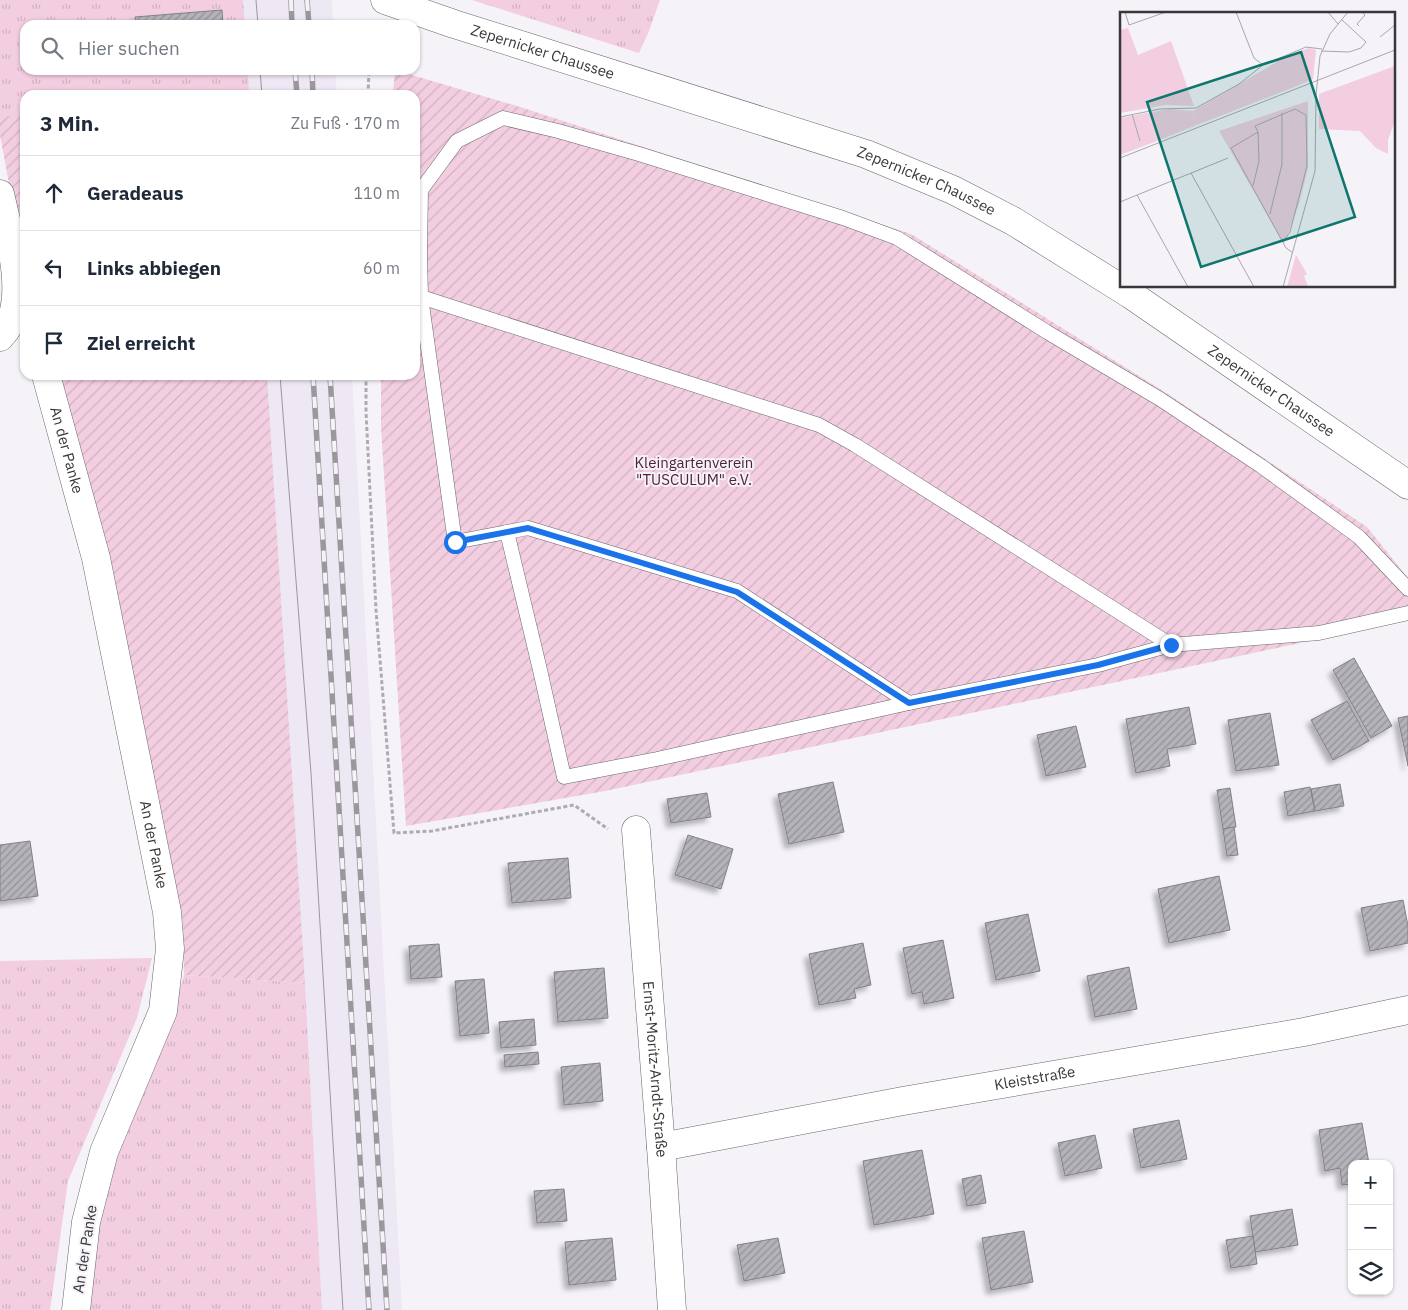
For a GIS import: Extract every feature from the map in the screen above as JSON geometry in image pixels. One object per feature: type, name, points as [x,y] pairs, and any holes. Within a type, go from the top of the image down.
[{"type":"street","name":"Zepernicker Chaussee","points":[[385,0],[473,30],[866,154],[953,190],[1013,221],[1120,288]]},
{"type":"street","points":[[0,194],[13,252],[17,291],[11,336]]},
{"type":"street","name":"Zepernicker Chaussee","points":[[1120,288],[1408,485]]},
{"type":"street","name":"An der Panke","points":[[47,380],[96,558],[167,912],[170,949],[164,1010],[104,1152],[86,1222],[76,1310]]},
{"type":"street","name":"Ernst-Moritz-Arndt-Straße","points":[[636,830],[672,1310]]},
{"type":"street","name":"Kleiststraße","points":[[661,1147],[903,1101],[1304,1032],[1408,1010]]},
{"type":"lane","points":[[909,703],[737,592],[528,528],[455,542],[421,297],[420,253],[421,190],[457,141],[504,118],[639,154],[843,218],[897,238],[1047,332],[1160,399],[1253,461],[1360,537],[1408,589]]},
{"type":"lane","points":[[421,297],[820,425],[855,444],[1171,645]]},
{"type":"lane","points":[[506,532],[564,777],[657,759],[909,703],[1098,665],[1171,645],[1319,632],[1408,613]]},
{"type":"path","points":[[368,90],[369,75]]},
{"type":"path","points":[[366,380],[376,600],[394,834],[432,831],[574,805],[608,829],[636,830]]},
{"type":"shaded area","points":[[243,0],[332,0],[333,20],[245,20]]},
{"type":"shaded area","points":[[248,75],[335,75],[337,90],[249,90]]},
{"type":"shaded area","points":[[267,380],[352,380],[402,1310],[322,1310],[305,983]]},
{"type":"green space","points":[[0,0],[243,0],[245,20],[20,20],[20,75],[248,75],[249,90],[20,90],[20,116],[0,116]]},
{"type":"green space","points":[[472,0],[660,0],[639,53]]},
{"type":"green space","name":"Kleingartenverein \"TUSCULUM\" e.V.","points":[[395,75],[412,75],[517,106],[911,234],[1168,394],[1367,527],[1408,578],[1408,620],[605,791],[406,826],[381,427],[381,380],[420,380],[420,90],[393,90]]},
{"type":"green space","points":[[0,116],[20,116],[20,240],[17,227],[0,135]]},
{"type":"green space","points":[[54,380],[267,380],[305,983],[184,975],[183,923],[164,859]]},
{"type":"green space","points":[[152,958],[137,1018],[68,1181],[50,1310],[0,1310],[0,961]]},
{"type":"green space","points":[[184,975],[305,983],[322,1310],[88,1310],[96,1239],[117,1150],[166,1040]]},
{"type":"building","points":[[222,10],[223,20],[135,20],[135,17]]},
{"type":"building","points":[[1354,658],[1392,726],[1371,738],[1333,670]]},
{"type":"building","points":[[1347,701],[1369,741],[1333,760],[1311,720]]},
{"type":"building","points":[[1189,707],[1196,744],[1167,749],[1170,766],[1136,773],[1126,719]]},
{"type":"building","points":[[1270,713],[1279,765],[1236,771],[1228,720]]},
{"type":"building","points":[[1408,716],[1408,766],[1398,718]]},
{"type":"building","points":[[1076,726],[1086,767],[1046,776],[1037,735]]},
{"type":"building","points":[[833,782],[844,832],[789,844],[778,794]]},
{"type":"building","points":[[1340,784],[1344,806],[1315,811],[1311,789]]},
{"type":"building","points":[[1310,787],[1315,811],[1288,816],[1284,792]]},
{"type":"building","points":[[1230,788],[1236,827],[1223,829],[1217,790]]},
{"type":"building","points":[[707,793],[711,817],[671,823],[667,799]]},
{"type":"building","points":[[1234,827],[1238,855],[1227,856],[1223,829]]},
{"type":"building","points":[[688,835],[733,849],[721,889],[675,875]]},
{"type":"building","points":[[30,841],[38,896],[0,901],[0,845]]},
{"type":"building","points":[[568,858],[571,898],[512,903],[508,863]]},
{"type":"building","points":[[1219,876],[1230,930],[1169,943],[1158,889]]},
{"type":"building","points":[[1403,900],[1408,926],[1408,943],[1370,951],[1361,908]]},
{"type":"building","points":[[1028,914],[1040,971],[996,980],[985,923]]},
{"type":"building","points":[[943,940],[954,998],[924,1004],[922,992],[912,994],[903,948]]},
{"type":"building","points":[[863,943],[871,985],[854,989],[856,998],[819,1005],[809,954]]},
{"type":"building","points":[[439,944],[442,977],[411,979],[409,946]]},
{"type":"building","points":[[1129,967],[1137,1009],[1095,1017],[1087,976]]},
{"type":"building","points":[[604,968],[608,1018],[558,1022],[554,972]]},
{"type":"building","points":[[484,979],[489,1033],[460,1036],[455,981]]},
{"type":"building","points":[[534,1019],[536,1045],[501,1048],[499,1022]]},
{"type":"building","points":[[538,1052],[539,1064],[505,1067],[504,1055]]},
{"type":"building","points":[[600,1063],[603,1101],[564,1105],[561,1067]]},
{"type":"building","points":[[1179,1120],[1187,1159],[1141,1168],[1133,1129]]},
{"type":"building","points":[[1362,1123],[1368,1160],[1348,1160],[1348,1184],[1342,1185],[1340,1168],[1325,1171],[1319,1130]]},
{"type":"building","points":[[1095,1135],[1102,1168],[1065,1176],[1058,1143]]},
{"type":"building","points":[[922,1150],[934,1214],[874,1225],[863,1161]]},
{"type":"building","points":[[981,1175],[986,1203],[967,1206],[962,1179]]},
{"type":"building","points":[[564,1189],[567,1221],[537,1223],[534,1191]]},
{"type":"building","points":[[1292,1209],[1298,1245],[1255,1252],[1250,1216]]},
{"type":"building","points":[[1024,1231],[1033,1282],[991,1290],[982,1238]]},
{"type":"building","points":[[1253,1236],[1257,1264],[1231,1268],[1226,1240]]},
{"type":"building","points":[[612,1238],[616,1280],[569,1285],[565,1242]]},
{"type":"building","points":[[778,1238],[785,1273],[744,1281],[737,1245]]},
{"type":"tram line","points":[[256,0],[258,20]]},
{"type":"tram line","points":[[260,75],[262,90]]},
{"type":"tram line","points":[[280,380],[311,773],[343,1310]]},
{"type":"railway","points":[[291,0],[292,20]]},
{"type":"railway","points":[[307,0],[309,20]]},
{"type":"railway","points":[[295,75],[297,90]]},
{"type":"railway","points":[[312,75],[313,90]]},
{"type":"railway","points":[[313,380],[369,1310]]},
{"type":"railway","points":[[330,380],[387,1310]]},
{"type":"route","points":[[455,542],[528,528],[737,592],[909,703],[1098,665],[1171,645]]}]
